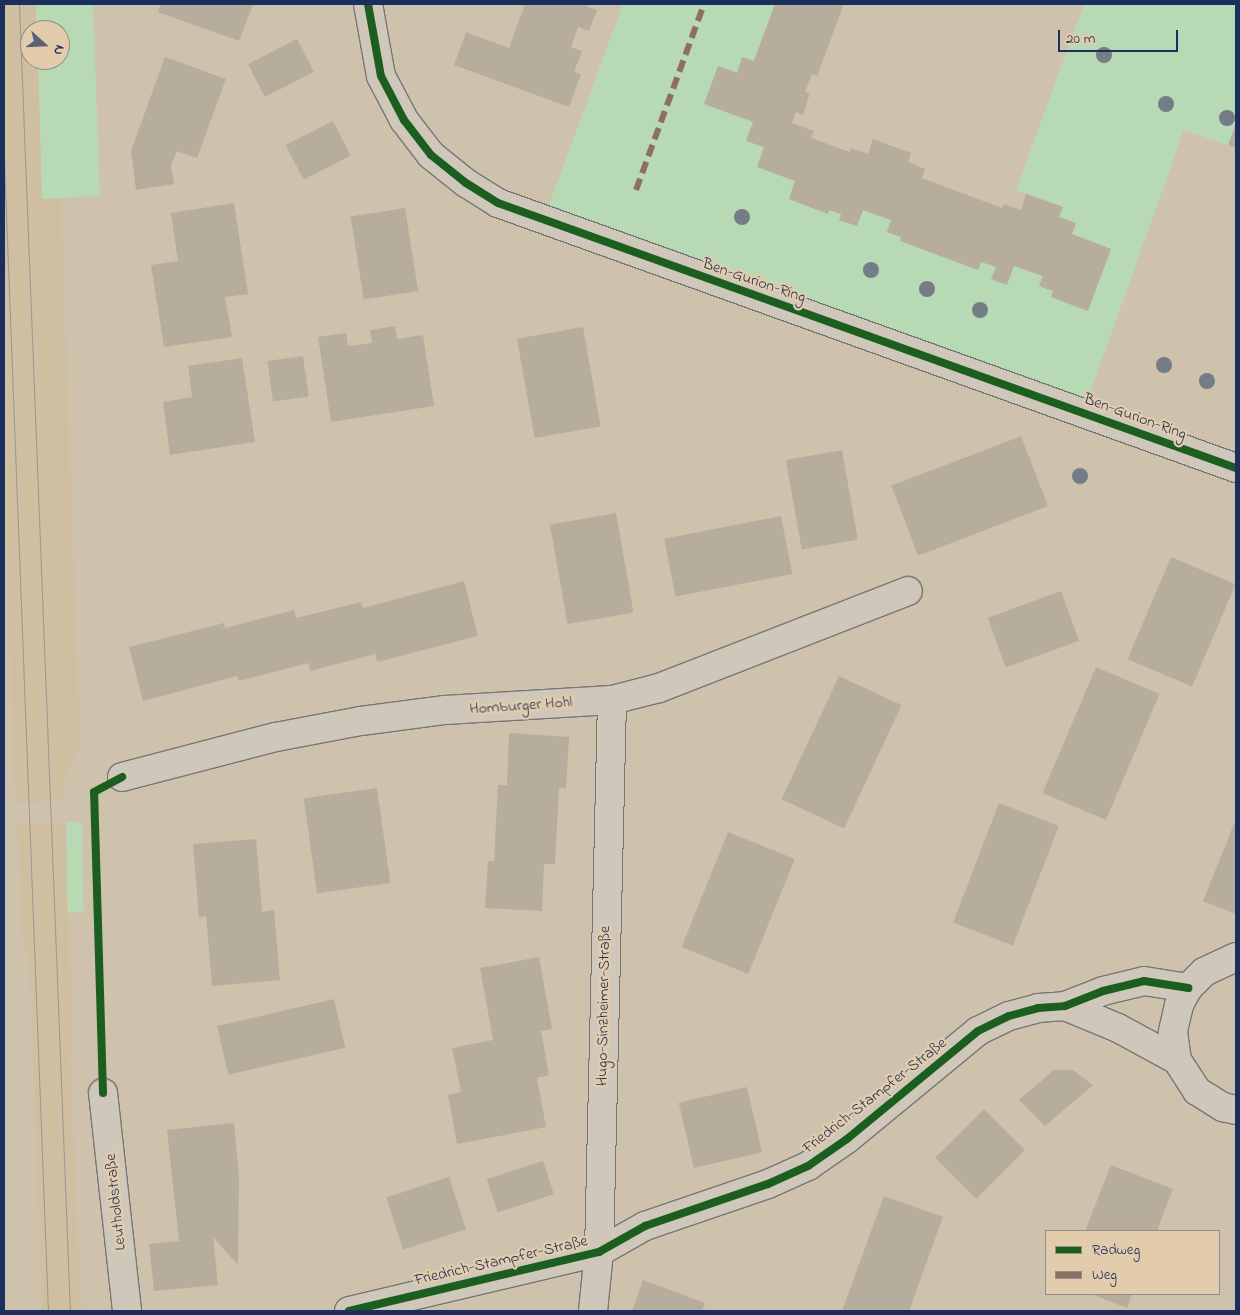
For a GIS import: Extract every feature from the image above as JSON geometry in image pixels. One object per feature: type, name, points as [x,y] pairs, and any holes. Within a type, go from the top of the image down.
[{"type":"street","name":"Ben-Gurion-Ring","points":[[368,4],[382,76],[404,120],[430,155],[466,183],[498,203],[1236,468]]},
{"type":"street","name":"Homburger Hohl","points":[[122,777],[276,737],[361,721],[445,710],[612,700],[659,688],[908,591]]},
{"type":"street","name":"Hugo-Sinzheimer-Straße","points":[[593,1311],[599,1252],[612,700]]},
{"type":"street","name":"Friedrich-Stampfer-Straße","points":[[1236,957],[1204,972],[1188,988],[1179,1005],[1173,1032],[1177,1060],[1197,1091],[1223,1107],[1236,1110]]},
{"type":"street","name":"Friedrich-Stampfer-Straße","points":[[349,1311],[599,1252],[645,1226],[768,1184],[808,1166],[847,1139],[978,1031],[1009,1016],[1038,1008],[1065,1006],[1103,991],[1144,981],[1188,988]]},
{"type":"street","name":"Friedrich-Stampfer-Straße","points":[[1065,1006],[1118,1028],[1177,1060]]},
{"type":"street","name":"Leutholdstraße","points":[[103,1093],[127,1311]]},
{"type":"shaded area","points":[[4,4],[36,4],[36,20],[20,20],[20,70],[38,70],[42,199],[61,198],[80,746],[65,778],[65,799],[15,804],[4,507]]},
{"type":"shaded area","points":[[66,823],[73,1057],[70,1057],[81,1311],[42,1311],[29,953],[23,953],[17,825]]},
{"type":"green space","points":[[36,4],[93,4],[100,196],[42,199],[38,70],[70,70],[70,20],[36,20]]},
{"type":"green space","points":[[623,4],[775,4],[754,61],[742,58],[737,73],[753,122],[746,141],[764,147],[757,167],[795,181],[789,199],[827,214],[829,210],[841,214],[839,220],[857,226],[863,210],[891,220],[996,267],[992,279],[1014,266],[1043,276],[1039,286],[1053,291],[1051,297],[1087,311],[1111,249],[1072,234],[1076,224],[1059,217],[1063,207],[1016,190],[1084,4],[1236,4],[1236,148],[1184,130],[1083,413],[543,221]]},
{"type":"green space","points":[[66,822],[82,822],[84,912],[68,912]]},
{"type":"building","points":[[161,4],[253,4],[239,41],[158,12]]},
{"type":"building","points":[[525,4],[587,4],[586,6],[597,10],[589,31],[578,27],[571,47],[582,51],[574,72],[581,74],[569,107],[454,65],[466,32],[509,48]]},
{"type":"building","points":[[775,4],[844,4],[817,76],[812,74],[805,92],[810,93],[803,115],[796,112],[792,123],[814,131],[811,138],[850,152],[851,148],[868,154],[873,139],[911,153],[908,162],[925,169],[922,178],[1002,208],[1004,204],[1021,210],[1026,194],[1063,207],[1059,217],[1076,223],[1072,234],[1111,249],[1088,311],[1051,297],[1053,291],[1039,286],[1043,276],[1014,266],[1007,285],[991,279],[996,267],[981,262],[978,270],[900,241],[901,237],[887,232],[891,220],[863,210],[857,226],[839,220],[841,214],[829,210],[828,214],[789,199],[795,181],[757,167],[764,147],[746,141],[753,122],[704,104],[718,66],[737,73],[742,57],[754,61]]},
{"type":"building","points":[[297,39],[314,72],[265,97],[248,64]]},
{"type":"building","points":[[165,57],[226,79],[197,158],[177,151],[171,165],[174,184],[136,190],[131,151]]},
{"type":"building","points":[[333,121],[351,156],[303,180],[286,145]]},
{"type":"building","points":[[1236,124],[1236,148],[1228,145]]},
{"type":"building","points":[[234,203],[248,294],[225,297],[232,337],[164,347],[151,265],[178,261],[171,213]]},
{"type":"building","points":[[405,208],[418,291],[364,300],[351,217]]},
{"type":"building","points":[[395,326],[397,339],[423,335],[434,406],[331,422],[318,337],[346,333],[348,346],[372,343],[370,330]]},
{"type":"building","points":[[583,327],[601,426],[535,438],[517,339]]},
{"type":"building","points":[[303,356],[309,397],[273,402],[267,361]]},
{"type":"building","points":[[242,358],[255,442],[170,455],[163,402],[192,397],[188,366]]},
{"type":"building","points":[[1021,436],[1048,506],[918,556],[891,486]]},
{"type":"building","points":[[842,450],[858,540],[802,550],[786,460]]},
{"type":"building","points":[[616,513],[634,612],[568,624],[550,525]]},
{"type":"building","points":[[781,516],[792,574],[675,597],[664,539]]},
{"type":"building","points":[[1171,557],[1235,584],[1192,687],[1128,659]]},
{"type":"building","points":[[464,581],[478,636],[377,662],[375,654],[310,671],[308,663],[239,681],[237,676],[143,701],[129,647],[224,623],[225,628],[294,610],[296,618],[361,602],[363,608]]},
{"type":"building","points":[[1061,591],[1079,641],[1006,667],[988,618]]},
{"type":"building","points":[[1096,667],[1160,694],[1106,820],[1042,793]]},
{"type":"building","points":[[839,676],[902,705],[844,828],[782,799]]},
{"type":"building","points":[[509,733],[569,737],[566,788],[559,788],[555,864],[544,864],[542,911],[485,908],[488,861],[494,861],[498,785],[507,785]]},
{"type":"building","points":[[377,788],[390,883],[317,893],[304,798]]},
{"type":"building","points":[[999,803],[1059,826],[1013,945],[953,922]]},
{"type":"building","points":[[1236,819],[1236,914],[1203,901]]},
{"type":"building","points":[[728,832],[795,859],[748,974],[682,947]]},
{"type":"building","points":[[256,839],[262,912],[274,910],[280,980],[212,986],[206,916],[199,917],[193,844]]},
{"type":"building","points":[[539,957],[552,1029],[541,1031],[549,1075],[537,1078],[546,1127],[457,1144],[448,1095],[461,1092],[452,1048],[493,1040],[480,968]]},
{"type":"building","points":[[334,999],[345,1048],[228,1075],[217,1026]]},
{"type":"building","points":[[1054,1070],[1073,1070],[1093,1085],[1045,1126],[1019,1100]]},
{"type":"building","points":[[747,1087],[762,1152],[694,1168],[679,1103]]},
{"type":"building","points":[[984,1109],[1025,1150],[976,1199],[935,1158]]},
{"type":"building","points":[[234,1123],[239,1178],[238,1265],[213,1237],[218,1285],[154,1291],[149,1244],[179,1241],[167,1130]]},
{"type":"building","points":[[543,1161],[554,1194],[498,1213],[487,1179]]},
{"type":"building","points":[[1111,1165],[1173,1189],[1157,1230],[1085,1230]]},
{"type":"building","points":[[449,1177],[466,1229],[403,1250],[386,1197]]},
{"type":"building","points":[[884,1196],[943,1217],[909,1311],[842,1311]]},
{"type":"building","points":[[643,1280],[705,1303],[702,1311],[632,1311]]},
{"type":"building","points":[[1094,1295],[1132,1295],[1127,1308]]},
{"type":"tram line","points":[[19,4],[70,1311]]},
{"type":"tram line","points":[[4,161],[48,1311]]},
{"type":"marked path","points":[[636,190],[704,4]]},
{"type":"cycle path","points":[[368,4],[381,76],[404,120],[431,155],[466,183],[498,203],[1236,468]]},
{"type":"cycle path","points":[[103,1093],[94,792],[122,777]]},
{"type":"cycle path","points":[[349,1311],[599,1252],[645,1226],[768,1184],[808,1166],[847,1139],[978,1031],[1009,1016],[1038,1008],[1065,1006],[1103,991],[1144,981],[1188,988]]}]
